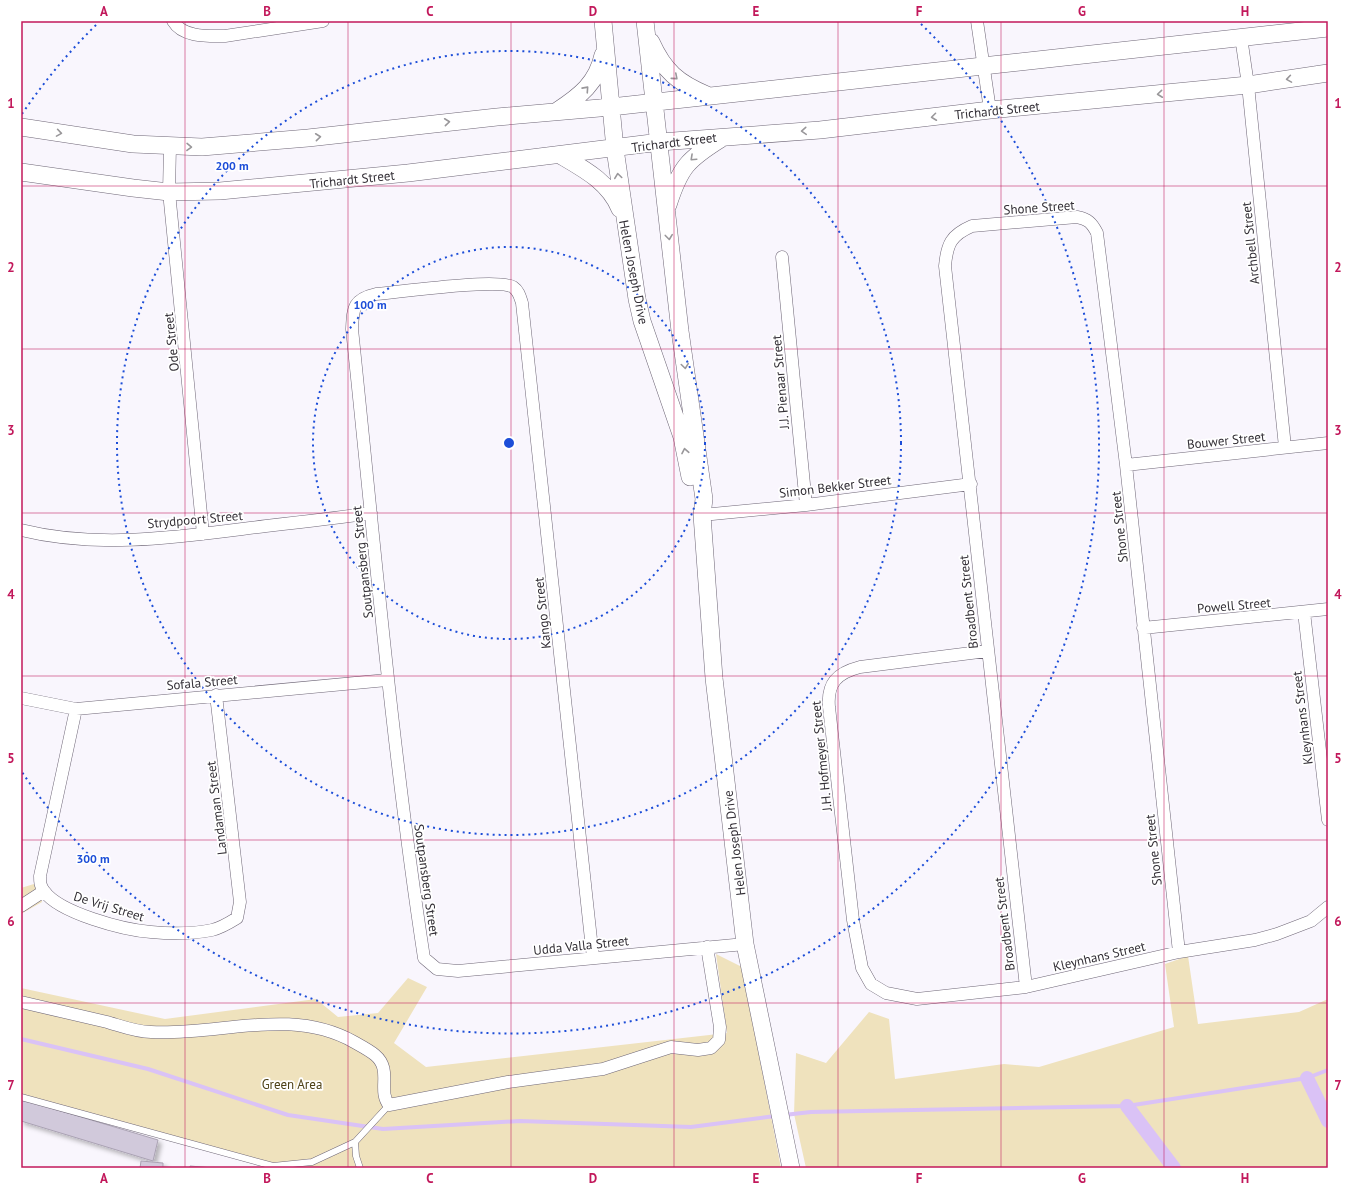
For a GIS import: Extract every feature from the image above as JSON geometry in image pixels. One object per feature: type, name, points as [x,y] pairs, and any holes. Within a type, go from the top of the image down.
[{"type":"street","points":[[174,21],[182,30],[210,36],[226,36],[323,21]]},
{"type":"street","name":"Helen Joseph Drive","points":[[603,21],[615,149],[624,220],[637,299],[642,321],[682,437],[696,504],[702,515]]},
{"type":"street","points":[[977,21],[985,64],[990,110]]},
{"type":"street","points":[[646,27],[662,63],[673,76],[686,85],[707,95]]},
{"type":"street","name":"Helen Joseph Drive","points":[[646,27],[680,331],[704,499],[702,515],[714,678],[745,944],[791,1168]]},
{"type":"street","points":[[21,127],[96,139],[170,146],[202,147],[248,144],[611,107],[985,64],[1328,28]]},
{"type":"street","name":"Archbell Street","points":[[1241,37],[1248,85],[1285,447]]},
{"type":"street","points":[[555,112],[584,92],[592,82],[601,63],[605,46]]},
{"type":"street","name":"Trichardt Street","points":[[21,172],[102,185],[169,192],[220,191],[312,183],[615,149],[660,142],[820,130],[990,110],[1248,85],[1328,73]]},
{"type":"street","points":[[666,213],[676,179],[682,170],[697,153],[725,136]]},
{"type":"street","name":"Ode Street","points":[[170,146],[169,192],[203,534]]},
{"type":"street","points":[[560,155],[603,183],[616,200],[624,220]]},
{"type":"street","name":"Shone Street","points":[[972,226],[1077,217],[1085,219],[1093,224],[1097,233],[1126,464],[1179,952]]},
{"type":"street","name":"Broadbent Street","points":[[972,226],[960,231],[952,239],[947,249],[945,266],[970,484],[987,651],[1026,987]]},
{"type":"street","name":"J.J. Pienaar Street","points":[[782,257],[806,505]]},
{"type":"street","name":"Soutpansberg Street","points":[[424,958],[414,892],[387,680],[352,329],[353,314],[358,302],[364,297],[376,294],[494,283]]},
{"type":"street","name":"Kango Street","points":[[494,283],[514,288],[519,294],[522,303],[593,958]]},
{"type":"street","name":"Bouwer Street","points":[[1126,464],[1328,443]]},
{"type":"street","name":"Simon Bekker Street","points":[[702,515],[806,505],[970,484]]},
{"type":"street","name":"Strydpoort Street","points":[[21,530],[62,539],[102,541],[203,534],[371,513]]},
{"type":"street","name":"Powell Street","points":[[1143,628],[1328,609]]},
{"type":"street","name":"Kleynhans Street","points":[[1304,612],[1328,820]]},
{"type":"street","name":"J.H. Hofmeyer Street","points":[[871,984],[862,968],[853,920],[828,707],[830,687],[836,677],[846,670],[987,651]]},
{"type":"street","name":"Sofala Street","points":[[21,698],[76,709],[387,680]]},
{"type":"street","name":"Landaman Street","points":[[216,695],[240,891],[240,909],[236,918]]},
{"type":"street","points":[[21,906],[44,891],[41,886],[40,876],[76,709]]},
{"type":"street","name":"De Vrij Street","points":[[44,891],[58,904],[79,914],[149,932],[171,933],[212,930],[236,918]]},
{"type":"street","name":"Kleynhans Street","points":[[871,984],[886,994],[917,998],[1026,987],[1179,952],[1256,940],[1311,922],[1328,907]]},
{"type":"street","name":"Udda Valla Street","points":[[424,958],[437,969],[458,971],[745,944]]},
{"type":"street","points":[[21,1002],[150,1032],[280,1023],[327,1030],[344,1036],[357,1043],[375,1055],[383,1064],[385,1073],[385,1100],[389,1105],[508,1082],[603,1069],[671,1047],[698,1050],[711,1048],[719,1040],[720,1027],[707,947]]},
{"type":"lane","points":[[21,1097],[273,1166],[312,1162],[355,1142],[389,1105]]},
{"type":"lane","points":[[355,1142],[356,1156],[360,1168]]},
{"type":"green space","points":[[37,883],[42,902],[21,914],[21,888]]},
{"type":"green space","name":"Green Area","points":[[716,954],[742,967],[781,1168],[291,1168],[21,1096],[21,988],[165,1019],[316,999],[338,1017],[378,1013],[408,978],[427,987],[394,1043],[426,1067],[727,1033]]},
{"type":"green space","points":[[1188,956],[1198,1024],[1299,1012],[1328,999],[1328,1168],[806,1168],[794,1114],[796,1053],[826,1063],[869,1012],[889,1019],[895,1079],[1004,1064],[1039,1067],[1174,1027],[1165,964]]},
{"type":"building","points":[[21,1099],[158,1140],[153,1161],[21,1121]]},
{"type":"building","points":[[141,1161],[163,1163],[163,1168],[140,1168]]},
{"type":"building","points":[[190,1166],[213,1168],[190,1168]]},
{"type":"waterway","points":[[21,1039],[148,1069],[288,1115],[383,1129],[520,1121],[691,1127],[775,1116]]},
{"type":"waterway","points":[[784,1115],[811,1112],[1127,1106],[1307,1078],[1328,1070]]},
{"type":"waterway","points":[[1307,1078],[1328,1121]]},
{"type":"waterway","points":[[1127,1106],[1174,1168]]}]
